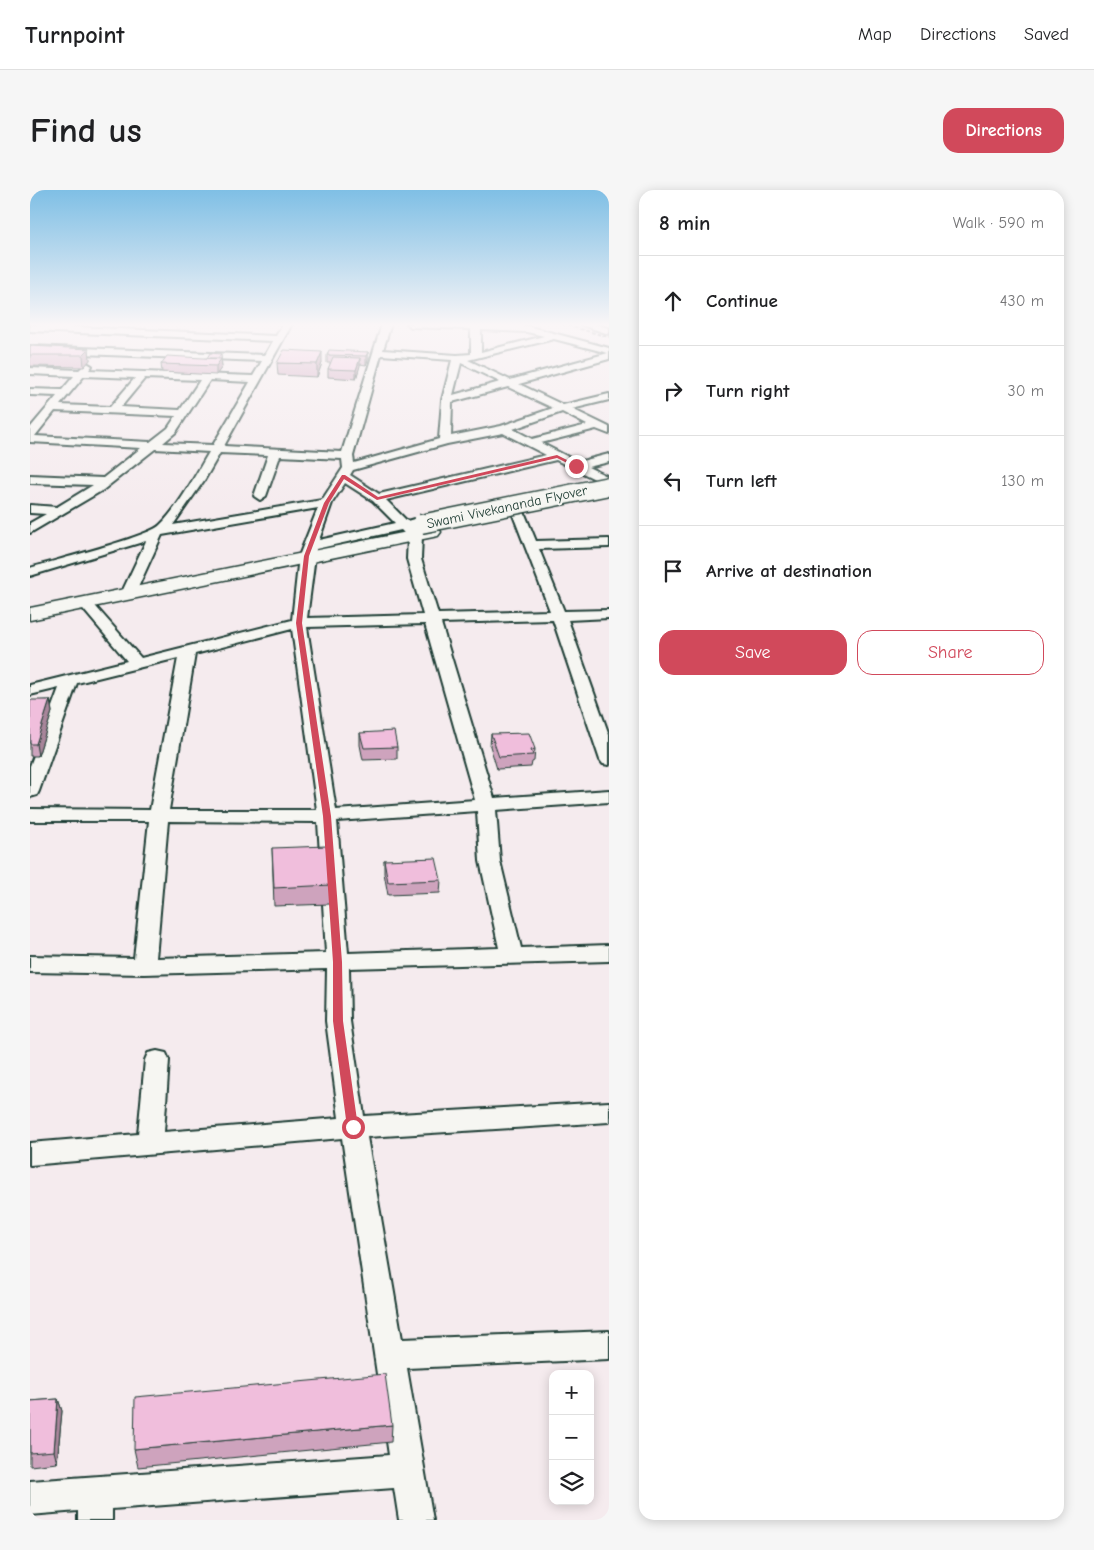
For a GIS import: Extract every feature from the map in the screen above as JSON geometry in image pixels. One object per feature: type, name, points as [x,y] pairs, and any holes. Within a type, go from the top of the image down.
[{"type":"main road","name":"Swami Vivekananda Flyover","points":[[411,531],[609,486]]},
{"type":"main road","name":"Swami Vivekananda Flyover","points":[[411,531],[609,495]]},
{"type":"main road","points":[[30,614],[128,594],[308,551],[411,531]]},
{"type":"street","points":[[30,435],[54,408],[69,386]]},
{"type":"street","points":[[113,410],[133,386]]},
{"type":"street","points":[[30,529],[105,482],[150,445],[172,430],[201,386]]},
{"type":"street","points":[[128,594],[161,531],[199,479],[253,386]]},
{"type":"street","points":[[368,386],[346,466],[326,503],[308,551],[299,623],[327,816],[338,962],[338,1021],[353,1127],[416,1520]]},
{"type":"street","points":[[446,441],[447,400],[450,386]]},
{"type":"street","points":[[447,400],[499,386]]},
{"type":"street","points":[[517,386],[609,431]]},
{"type":"street","points":[[30,392],[63,393]]},
{"type":"street","points":[[30,439],[276,452],[346,466],[446,441],[504,429],[564,408],[609,397]]},
{"type":"street","points":[[54,408],[184,413]]},
{"type":"street","points":[[530,443],[598,425]]},
{"type":"street","points":[[411,531],[514,502],[609,482],[504,429]]},
{"type":"street","points":[[260,496],[276,452]]},
{"type":"street","points":[[377,498],[557,456]]},
{"type":"street","points":[[576,466],[609,458]]},
{"type":"street","points":[[346,466],[411,531],[414,559],[486,804],[490,861],[512,957]]},
{"type":"street","points":[[30,478],[105,482]]},
{"type":"street","points":[[514,502],[559,616],[609,760]]},
{"type":"street","points":[[30,572],[161,531],[326,503]]},
{"type":"street","points":[[30,509],[60,511]]},
{"type":"street","points":[[531,545],[609,543]]},
{"type":"street","points":[[85,603],[138,664]]},
{"type":"street","points":[[30,690],[299,623],[609,614]]},
{"type":"street","points":[[144,966],[159,815],[187,652]]},
{"type":"street","points":[[30,791],[70,681]]},
{"type":"street","points":[[30,815],[327,816],[609,796]]},
{"type":"street","points":[[30,964],[144,966],[609,954]]},
{"type":"street","points":[[150,1144],[157,1060]]},
{"type":"street","points":[[30,1154],[353,1127],[608,1117]]},
{"type":"street","points":[[390,1354],[609,1345]]},
{"type":"street","points":[[30,1498],[95,1507],[409,1470]]},
{"type":"building","points":[[50,700],[36,744],[30,744],[30,701]]},
{"type":"building","points":[[394,731],[397,747],[364,748],[360,733]]},
{"type":"building","points":[[529,733],[535,749],[531,750],[533,755],[499,757],[491,734]]},
{"type":"building","points":[[327,846],[331,885],[274,888],[272,848]]},
{"type":"building","points":[[436,858],[441,880],[388,882],[384,860]]},
{"type":"building","points":[[385,1374],[392,1425],[134,1449],[135,1397]]},
{"type":"building","points":[[58,1399],[54,1451],[30,1453],[30,1401]]},
{"type":"route","points":[[353,1127],[338,1021],[338,962],[327,816],[300,637],[299,623],[306,556],[326,503],[343,476],[377,498],[501,471],[557,456],[576,466]]}]
